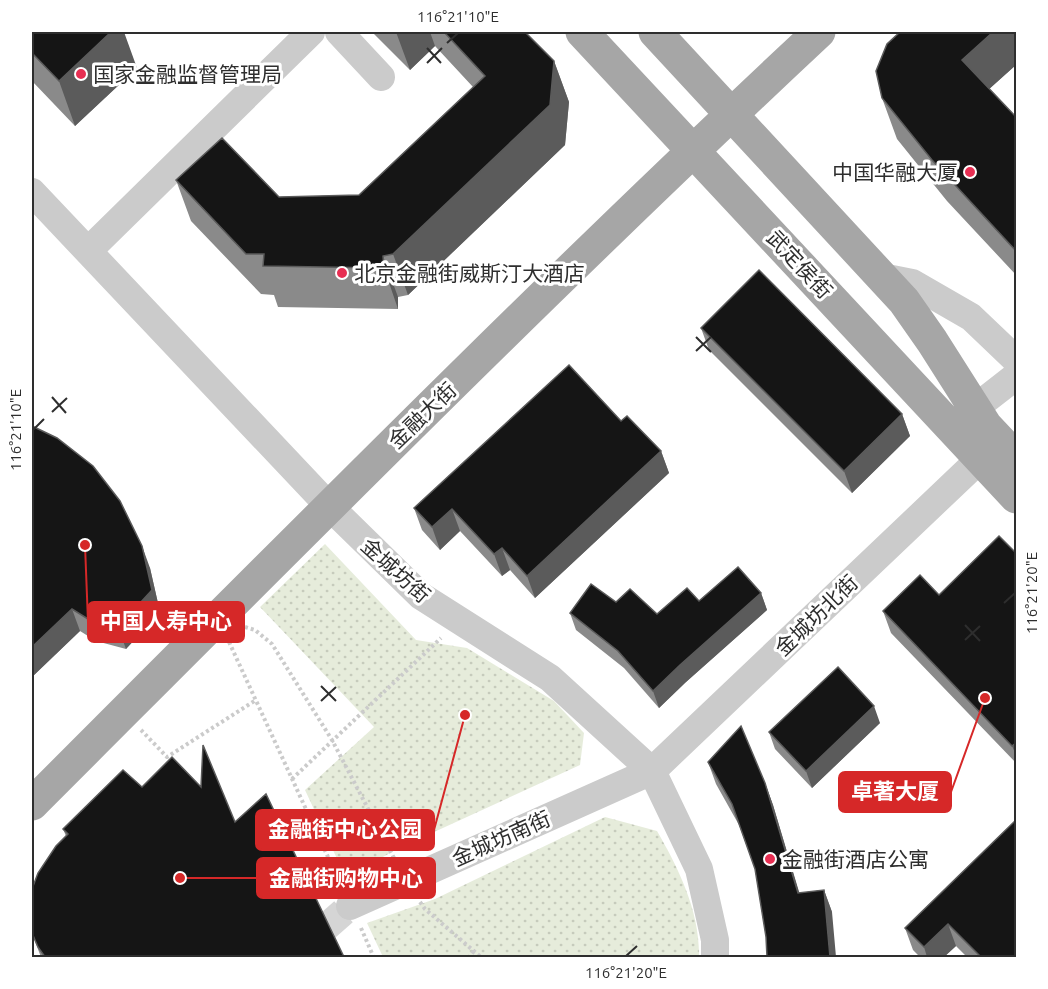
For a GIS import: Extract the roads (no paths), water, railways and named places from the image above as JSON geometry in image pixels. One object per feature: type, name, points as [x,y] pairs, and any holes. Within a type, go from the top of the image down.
[{"type":"main road","name":"武定侯街","points":[[582,32],[1017,497]]},
{"type":"main road","points":[[655,32],[904,301],[986,426],[1017,458]]},
{"type":"main road","name":"金融大街","points":[[32,804],[329,506],[693,149],[819,32]]},
{"type":"street","points":[[88,251],[311,32]]},
{"type":"street","points":[[339,32],[381,77]]},
{"type":"street","name":"金城坊街","points":[[32,192],[329,506],[421,596],[550,678],[652,771],[699,869],[715,940],[715,957]]},
{"type":"street","points":[[882,277],[912,283],[971,318],[1017,360]]},
{"type":"street","points":[[975,408],[1017,376]]},
{"type":"street","name":"金城坊北街","points":[[652,771],[980,459]]},
{"type":"street","name":"金城坊南街","points":[[350,906],[652,771]]},
{"type":"tunnel","points":[[291,958],[350,906]]},
{"type":"place","name":"国家金融监督管理局","points":[[81,74]]},
{"type":"place","name":"中国华融大厦","points":[[970,172]]},
{"type":"place","name":"北京金融街威斯汀大酒店","points":[[342,273]]},
{"type":"place","name":"中国人寿中心","points":[[85,545]]},
{"type":"place","name":"卓著大厦","points":[[985,698]]},
{"type":"place","name":"金融街中心公园","points":[[465,715]]},
{"type":"place","name":"金融街酒店公寓","points":[[770,859]]},
{"type":"place","name":"金融街购物中心","points":[[180,878]]}]
